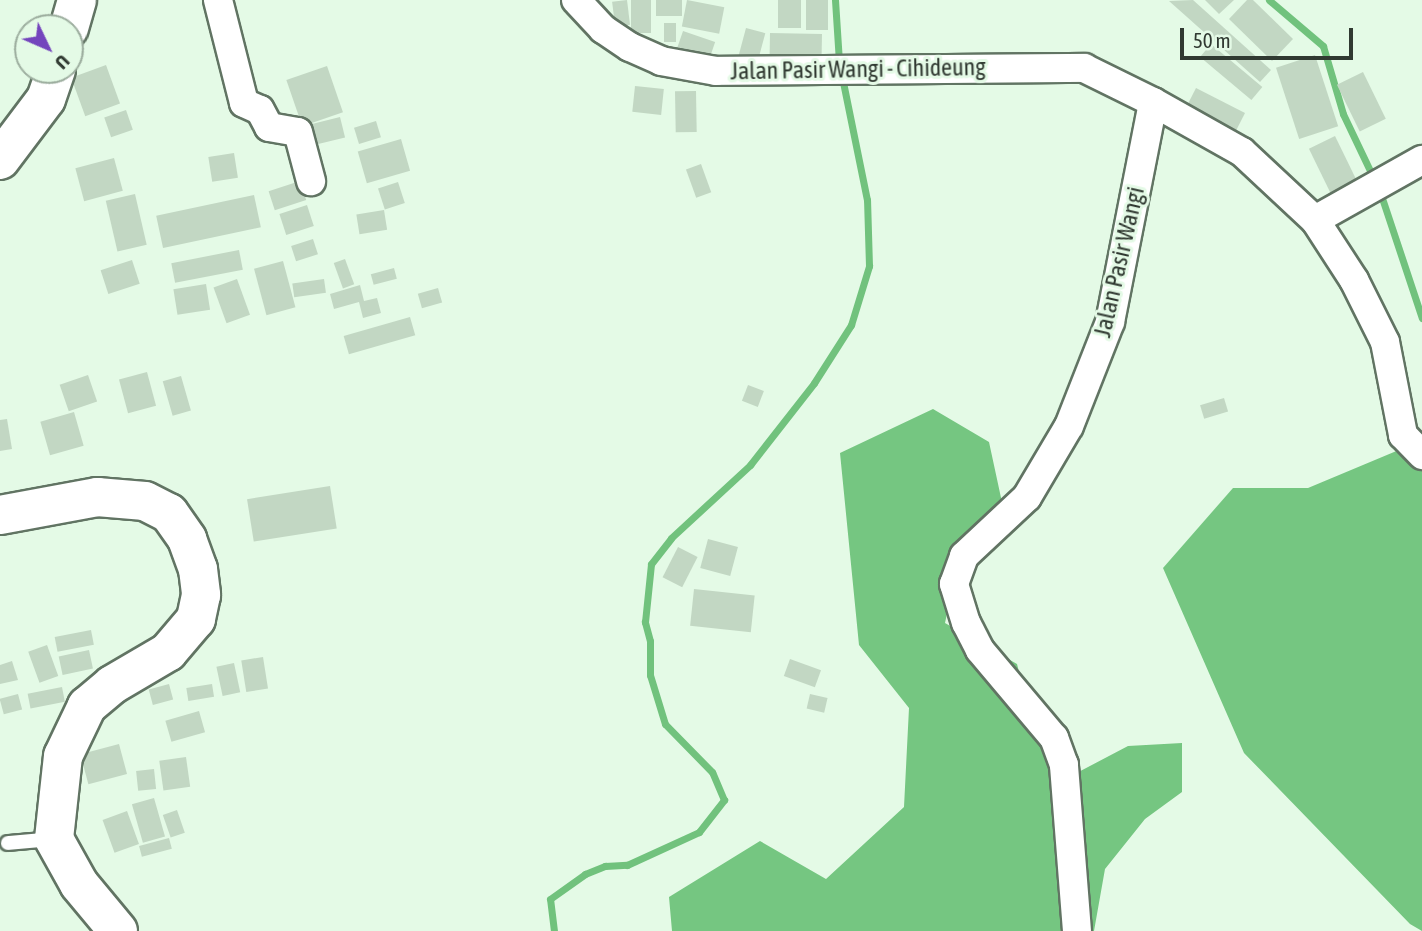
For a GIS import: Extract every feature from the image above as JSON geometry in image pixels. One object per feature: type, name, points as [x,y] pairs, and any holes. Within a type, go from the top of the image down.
[{"type":"main road","points":[[5,145],[46,99],[52,84]]},
{"type":"main road","points":[[0,515],[97,497],[145,501],[169,513],[187,538],[198,569],[201,595],[196,619],[168,652],[112,685],[88,706],[63,755],[54,839],[79,884],[118,931]]},
{"type":"street","points":[[218,0],[244,103],[260,110],[269,127],[298,132],[311,181]]},
{"type":"street","name":"Jalan Pasir Wangi - Cihideung","points":[[576,0],[603,29],[630,47],[661,61],[716,71],[1084,68],[1153,102],[1242,152],[1315,220],[1354,280],[1385,342],[1403,435],[1422,455]]},
{"type":"street","name":"Jalan Pasir Wangi","points":[[1077,931],[1064,765],[1054,738],[980,650],[966,623],[954,584],[964,556],[1027,497],[1069,426],[1110,322],[1153,102]]},
{"type":"street","points":[[1315,220],[1422,160]]},
{"type":"lane","points":[[8,843],[54,839]]},
{"type":"green space","points":[[933,409],[989,442],[1003,507],[957,566],[945,623],[1017,664],[1037,743],[1069,777],[1128,746],[1182,743],[1182,792],[1145,819],[1105,869],[1094,931],[672,931],[669,897],[760,841],[826,879],[904,807],[909,708],[859,645],[840,453]]},
{"type":"green space","points":[[1406,447],[1422,465],[1422,931],[1410,924],[1244,753],[1163,568],[1233,488],[1308,488]]},
{"type":"building","points":[[627,0],[630,25],[615,27],[612,2]]},
{"type":"building","points":[[631,0],[651,0],[651,33],[631,33]]},
{"type":"building","points":[[656,0],[682,0],[682,16],[656,16]]},
{"type":"building","points":[[687,0],[724,7],[719,34],[682,27]]},
{"type":"building","points":[[778,0],[801,0],[801,28],[778,28]]},
{"type":"building","points":[[806,0],[828,0],[828,30],[806,30]]},
{"type":"building","points":[[1193,0],[1271,70],[1260,82],[1169,1]]},
{"type":"building","points":[[1205,0],[1234,0],[1219,14]]},
{"type":"building","points":[[1247,0],[1253,0],[1293,39],[1272,61],[1229,19]]},
{"type":"building","points":[[664,23],[676,23],[676,42],[664,42]]},
{"type":"building","points":[[746,28],[765,33],[758,62],[738,57]]},
{"type":"building","points":[[683,31],[715,42],[709,61],[676,50]]},
{"type":"building","points":[[770,33],[822,34],[822,58],[770,57]]},
{"type":"building","points":[[1211,44],[1262,87],[1251,100],[1200,57]]},
{"type":"building","points":[[1315,55],[1338,126],[1299,139],[1276,68]]},
{"type":"building","points":[[106,65],[120,104],[85,116],[74,84],[84,84],[84,73]]},
{"type":"building","points":[[327,66],[343,112],[302,126],[286,80]]},
{"type":"building","points":[[1363,72],[1386,119],[1360,131],[1337,85]]},
{"type":"building","points":[[635,86],[664,89],[661,115],[632,112]]},
{"type":"building","points":[[1196,88],[1245,113],[1235,132],[1186,107]]},
{"type":"building","points":[[675,91],[696,91],[697,132],[676,132]]},
{"type":"building","points":[[126,110],[133,130],[111,137],[104,117]]},
{"type":"building","points":[[340,117],[345,137],[313,145],[308,125]]},
{"type":"building","points":[[376,121],[381,137],[359,144],[354,128]]},
{"type":"building","points":[[1335,136],[1358,183],[1332,195],[1309,149]]},
{"type":"building","points":[[401,139],[410,171],[367,183],[358,151]]},
{"type":"building","points":[[234,153],[238,178],[212,182],[208,157]]},
{"type":"building","points":[[114,158],[123,191],[84,201],[75,168]]},
{"type":"building","points":[[701,164],[711,192],[696,198],[686,169]]},
{"type":"building","points":[[300,181],[306,200],[275,210],[269,191]]},
{"type":"building","points":[[398,182],[405,203],[385,209],[378,188]]},
{"type":"building","points":[[135,194],[147,245],[117,251],[106,201]]},
{"type":"building","points":[[254,195],[261,227],[163,248],[156,216]]},
{"type":"building","points":[[307,205],[314,226],[286,235],[279,214]]},
{"type":"building","points":[[384,210],[387,230],[359,234],[356,214]]},
{"type":"building","points":[[313,239],[318,254],[296,261],[291,246]]},
{"type":"building","points":[[239,250],[243,270],[175,283],[171,263]]},
{"type":"building","points":[[345,259],[354,284],[343,288],[334,263]]},
{"type":"building","points":[[132,260],[140,284],[108,294],[101,270]]},
{"type":"building","points":[[283,261],[295,307],[266,315],[254,269]]},
{"type":"building","points":[[394,268],[397,279],[374,285],[371,274]]},
{"type":"building","points":[[237,279],[250,315],[227,323],[214,288]]},
{"type":"building","points":[[324,279],[326,293],[294,297],[292,283]]},
{"type":"building","points":[[206,284],[210,310],[177,315],[173,289]]},
{"type":"building","points":[[360,285],[364,301],[377,298],[381,313],[363,318],[359,302],[334,309],[330,294]]},
{"type":"building","points":[[438,288],[442,302],[422,308],[418,294]]},
{"type":"building","points":[[410,317],[415,335],[349,354],[344,336]]},
{"type":"building","points":[[147,372],[156,406],[128,413],[119,380]]},
{"type":"building","points":[[88,375],[97,401],[69,411],[60,385]]},
{"type":"building","points":[[181,376],[191,411],[173,416],[163,381]]},
{"type":"building","points":[[748,385],[764,391],[758,407],[742,401]]},
{"type":"building","points":[[1224,398],[1228,411],[1204,419],[1200,405]]},
{"type":"building","points":[[74,412],[84,446],[50,455],[40,422]]},
{"type":"building","points":[[7,419],[12,449],[0,451],[0,420]]},
{"type":"building","points":[[330,486],[337,528],[254,542],[247,499]]},
{"type":"building","points":[[708,539],[738,547],[730,576],[700,568]]},
{"type":"building","points":[[678,547],[698,557],[682,587],[663,577]]},
{"type":"building","points":[[694,589],[755,595],[751,632],[690,626]]},
{"type":"building","points":[[91,630],[94,645],[58,652],[55,637]]},
{"type":"building","points":[[47,645],[58,676],[39,683],[28,652]]},
{"type":"building","points":[[89,650],[93,669],[63,675],[59,656]]},
{"type":"building","points":[[263,657],[268,689],[246,692],[241,660]]},
{"type":"building","points":[[790,659],[821,670],[815,687],[784,676]]},
{"type":"building","points":[[12,661],[18,680],[0,684],[0,665]]},
{"type":"building","points":[[234,663],[240,692],[223,696],[216,667]]},
{"type":"building","points":[[169,684],[173,699],[153,705],[149,689]]},
{"type":"building","points":[[212,684],[214,697],[188,701],[186,688]]},
{"type":"building","points":[[62,687],[65,702],[31,708],[28,694]]},
{"type":"building","points":[[18,694],[22,709],[4,714],[0,699]]},
{"type":"building","points":[[810,694],[828,698],[824,713],[807,709]]},
{"type":"building","points":[[199,711],[205,732],[171,742],[165,721]]},
{"type":"building","points":[[119,744],[127,774],[88,784],[80,754]]},
{"type":"building","points":[[186,757],[190,787],[163,790],[159,761]]},
{"type":"building","points":[[154,769],[156,789],[138,791],[136,771]]},
{"type":"building","points":[[154,798],[165,836],[143,843],[132,804]]},
{"type":"building","points":[[177,810],[185,833],[171,838],[163,815]]},
{"type":"building","points":[[127,811],[139,844],[115,853],[103,820]]},
{"type":"building","points":[[169,838],[172,849],[142,857],[139,846]]},
{"type":"waterway","points":[[835,0],[839,62]]},
{"type":"waterway","points":[[1269,0],[1323,46],[1343,114],[1374,179]]},
{"type":"waterway","points":[[554,931],[550,899],[585,874],[605,866],[627,865],[699,832],[724,800],[712,772],[665,724],[650,675],[650,641],[645,622],[651,564],[671,538],[750,465],[814,383],[851,325],[869,266],[867,200],[842,77]]},
{"type":"waterway","points":[[1379,189],[1422,318]]}]
